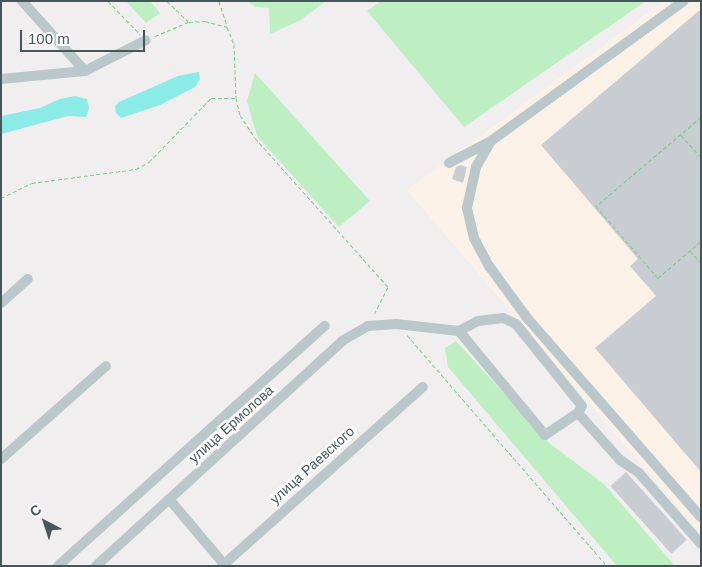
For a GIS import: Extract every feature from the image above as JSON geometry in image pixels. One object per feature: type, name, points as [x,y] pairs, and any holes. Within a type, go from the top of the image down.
[{"type":"street","points":[[22,1],[85,71]]},
{"type":"street","points":[[449,162],[491,141],[684,1]]},
{"type":"street","points":[[1,79],[85,71],[146,40]]},
{"type":"street","points":[[491,141],[476,167],[467,208],[471,230],[489,266],[528,319],[701,517]]},
{"type":"street","points":[[1,303],[28,279]]},
{"type":"street","points":[[503,318],[516,324],[582,406],[578,413],[545,435],[459,331],[482,320],[503,318]]},
{"type":"street","name":"улица Ермолова","points":[[96,566],[342,341],[368,326],[396,324],[459,331]]},
{"type":"street","name":"улица Ермолова","points":[[58,566],[325,326]]},
{"type":"street","points":[[1,459],[106,366]]},
{"type":"street","name":"улица Раевского","points":[[223,565],[423,387]]},
{"type":"street","points":[[578,413],[620,460],[639,473],[701,544]]},
{"type":"street","points":[[169,499],[223,565]]},
{"type":"path","points":[[108,1],[146,40],[189,22],[205,21],[227,27]]},
{"type":"path","points":[[167,1],[189,22]]},
{"type":"path","points":[[219,1],[234,44],[236,98],[240,115],[255,138],[388,287],[368,326]]},
{"type":"path","points":[[1,198],[32,183],[136,169],[150,162],[211,98],[236,98]]},
{"type":"path","points":[[701,116],[596,206],[658,278],[701,241]]},
{"type":"path","points":[[680,134],[701,157]]},
{"type":"path","points":[[690,251],[701,264]]},
{"type":"path","points":[[396,324],[607,566]]},
{"type":"shaded area","points":[[664,1],[701,1],[701,534],[407,190]]},
{"type":"green space","points":[[126,1],[150,1],[160,13],[146,23]]},
{"type":"green space","points":[[247,1],[326,1],[299,21],[270,34],[269,8],[256,7]]},
{"type":"green space","points":[[381,1],[646,1],[464,127],[367,11]]},
{"type":"green space","points":[[255,73],[370,201],[339,227],[257,136],[247,101]]},
{"type":"green space","points":[[456,341],[549,443],[604,484],[675,566],[617,566],[448,367],[445,348]]},
{"type":"water","points":[[199,72],[200,79],[195,87],[160,105],[121,118],[116,113],[115,106],[119,102],[178,76]]},
{"type":"water","points":[[75,96],[87,99],[89,108],[86,117],[68,116],[1,134],[1,116],[40,108],[60,99]]},
{"type":"building","points":[[701,9],[701,472],[595,348],[656,296],[630,266],[638,259],[541,145]]},
{"type":"building","points":[[460,165],[467,167],[463,183],[452,179],[456,167]]},
{"type":"building","points":[[626,472],[687,540],[671,554],[610,486]]}]
